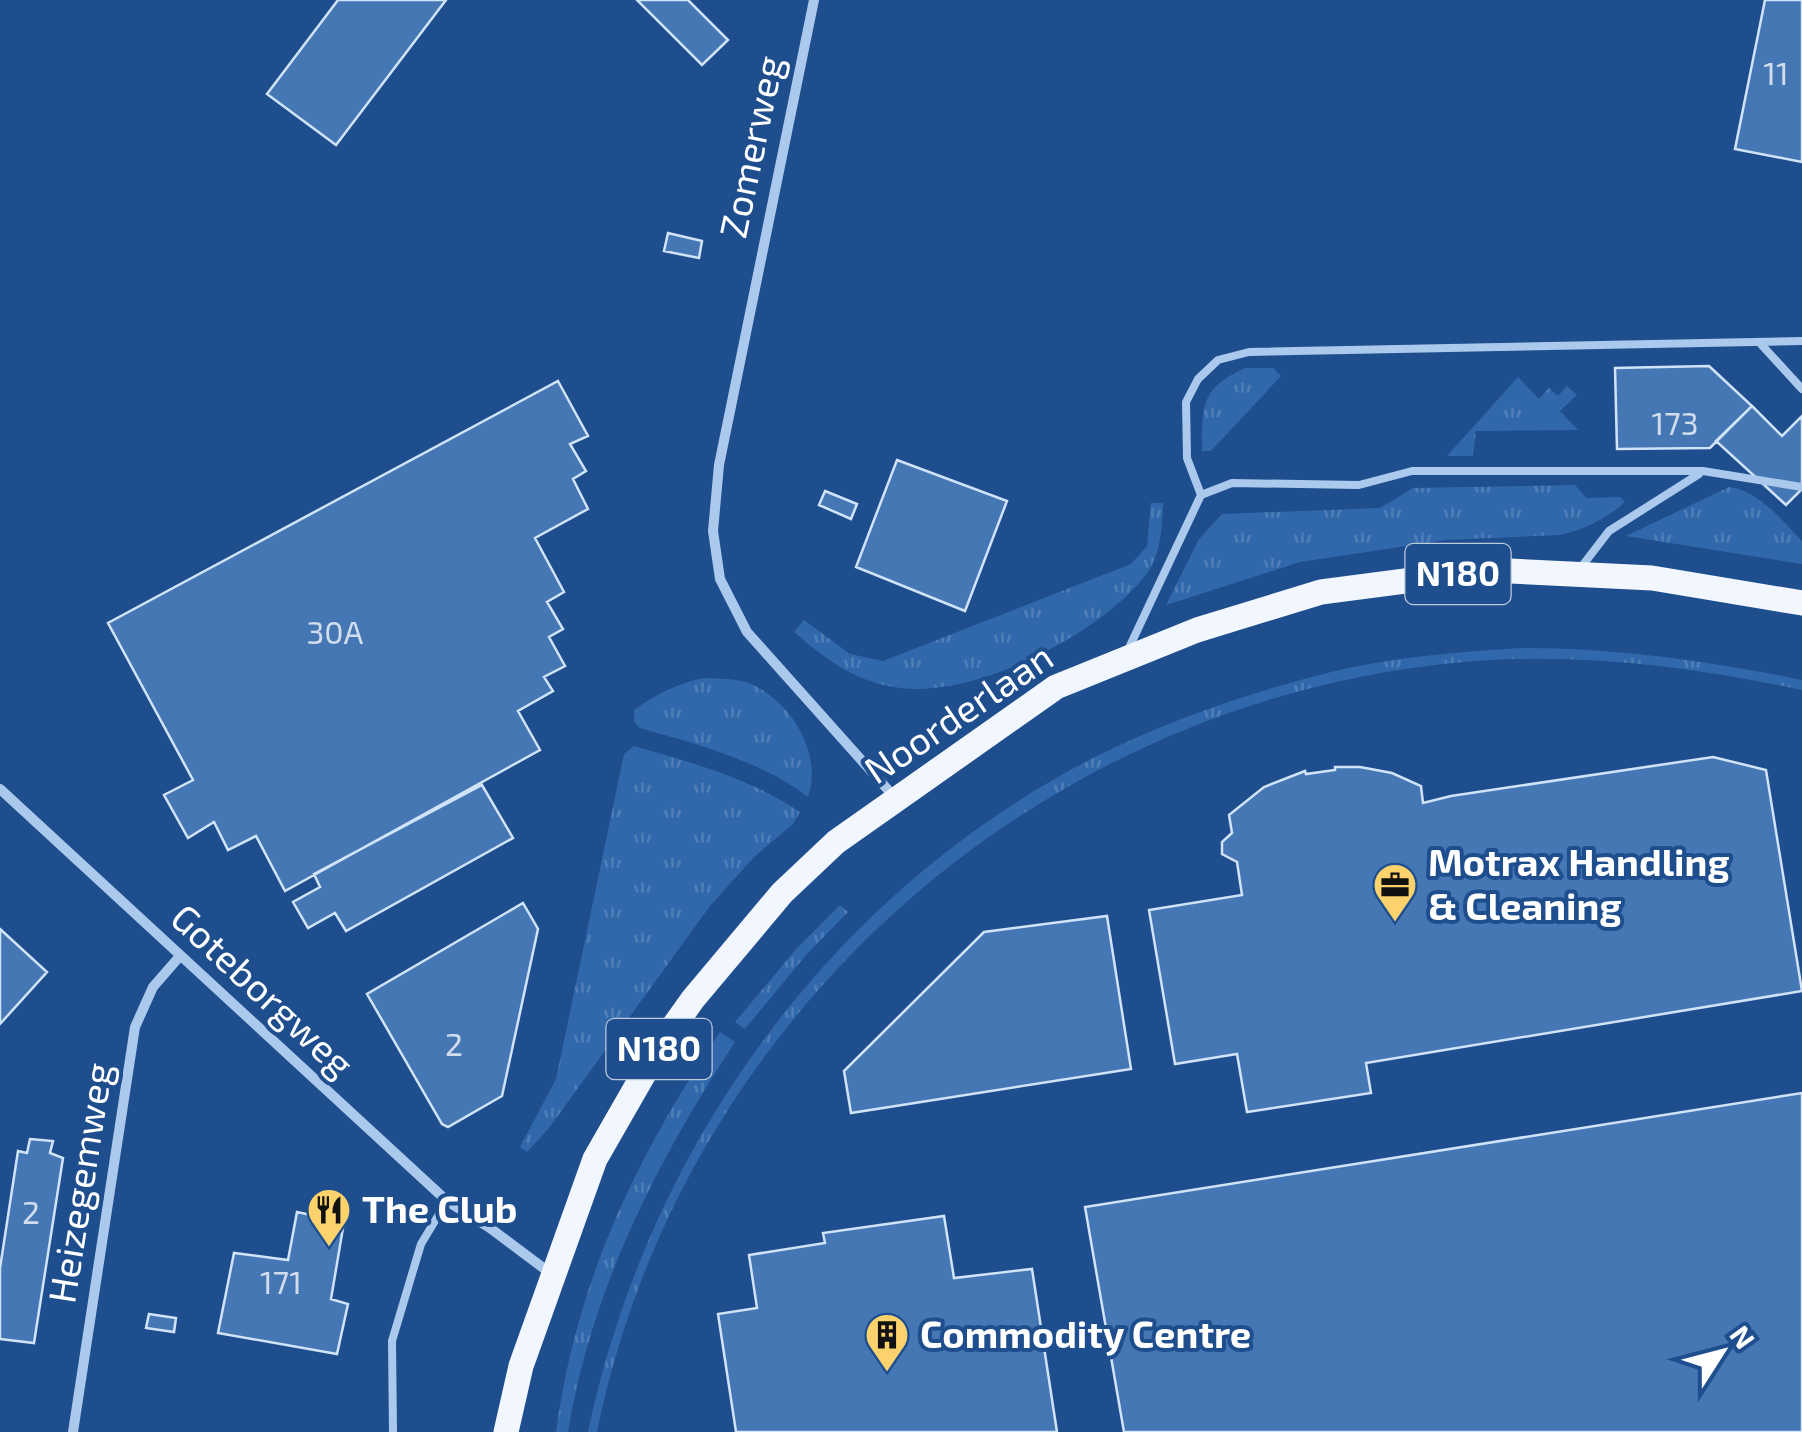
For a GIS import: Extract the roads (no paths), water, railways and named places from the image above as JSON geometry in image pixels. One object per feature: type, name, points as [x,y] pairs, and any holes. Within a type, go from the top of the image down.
[{"type":"main road","name":"Noorderlaan","points":[[506,1432],[517,1379],[595,1160],[661,1044],[692,1000],[782,893],[836,842],[1056,686],[1197,630],[1321,592],[1489,570],[1652,578],[1802,602]]},
{"type":"street","name":"Zomerweg","points":[[814,0],[719,465],[713,531],[720,579],[747,632],[896,800]]},
{"type":"street","name":"Goteborgweg","points":[[0,790],[447,1202],[552,1274]]},
{"type":"street","name":"Heizegemweg","points":[[73,1432],[136,1027],[153,987],[180,956]]},
{"type":"lane","points":[[1201,494],[1186,458],[1186,402],[1198,380],[1218,360],[1249,352],[1802,341]]},
{"type":"lane","points":[[1759,342],[1802,388]]},
{"type":"lane","points":[[1124,660],[1201,494],[1232,483],[1359,486],[1412,470],[1703,472],[1802,487]]},
{"type":"lane","points":[[1576,574],[1610,531],[1703,472]]},
{"type":"lane","points":[[393,1432],[392,1341],[421,1244],[447,1202]]},
{"type":"place","name":"Motrax Handling & Cleaning","points":[[1395,923]]},
{"type":"place","name":"The Club","points":[[329,1248]]},
{"type":"place","name":"Commodity Centre","points":[[887,1373]]}]
